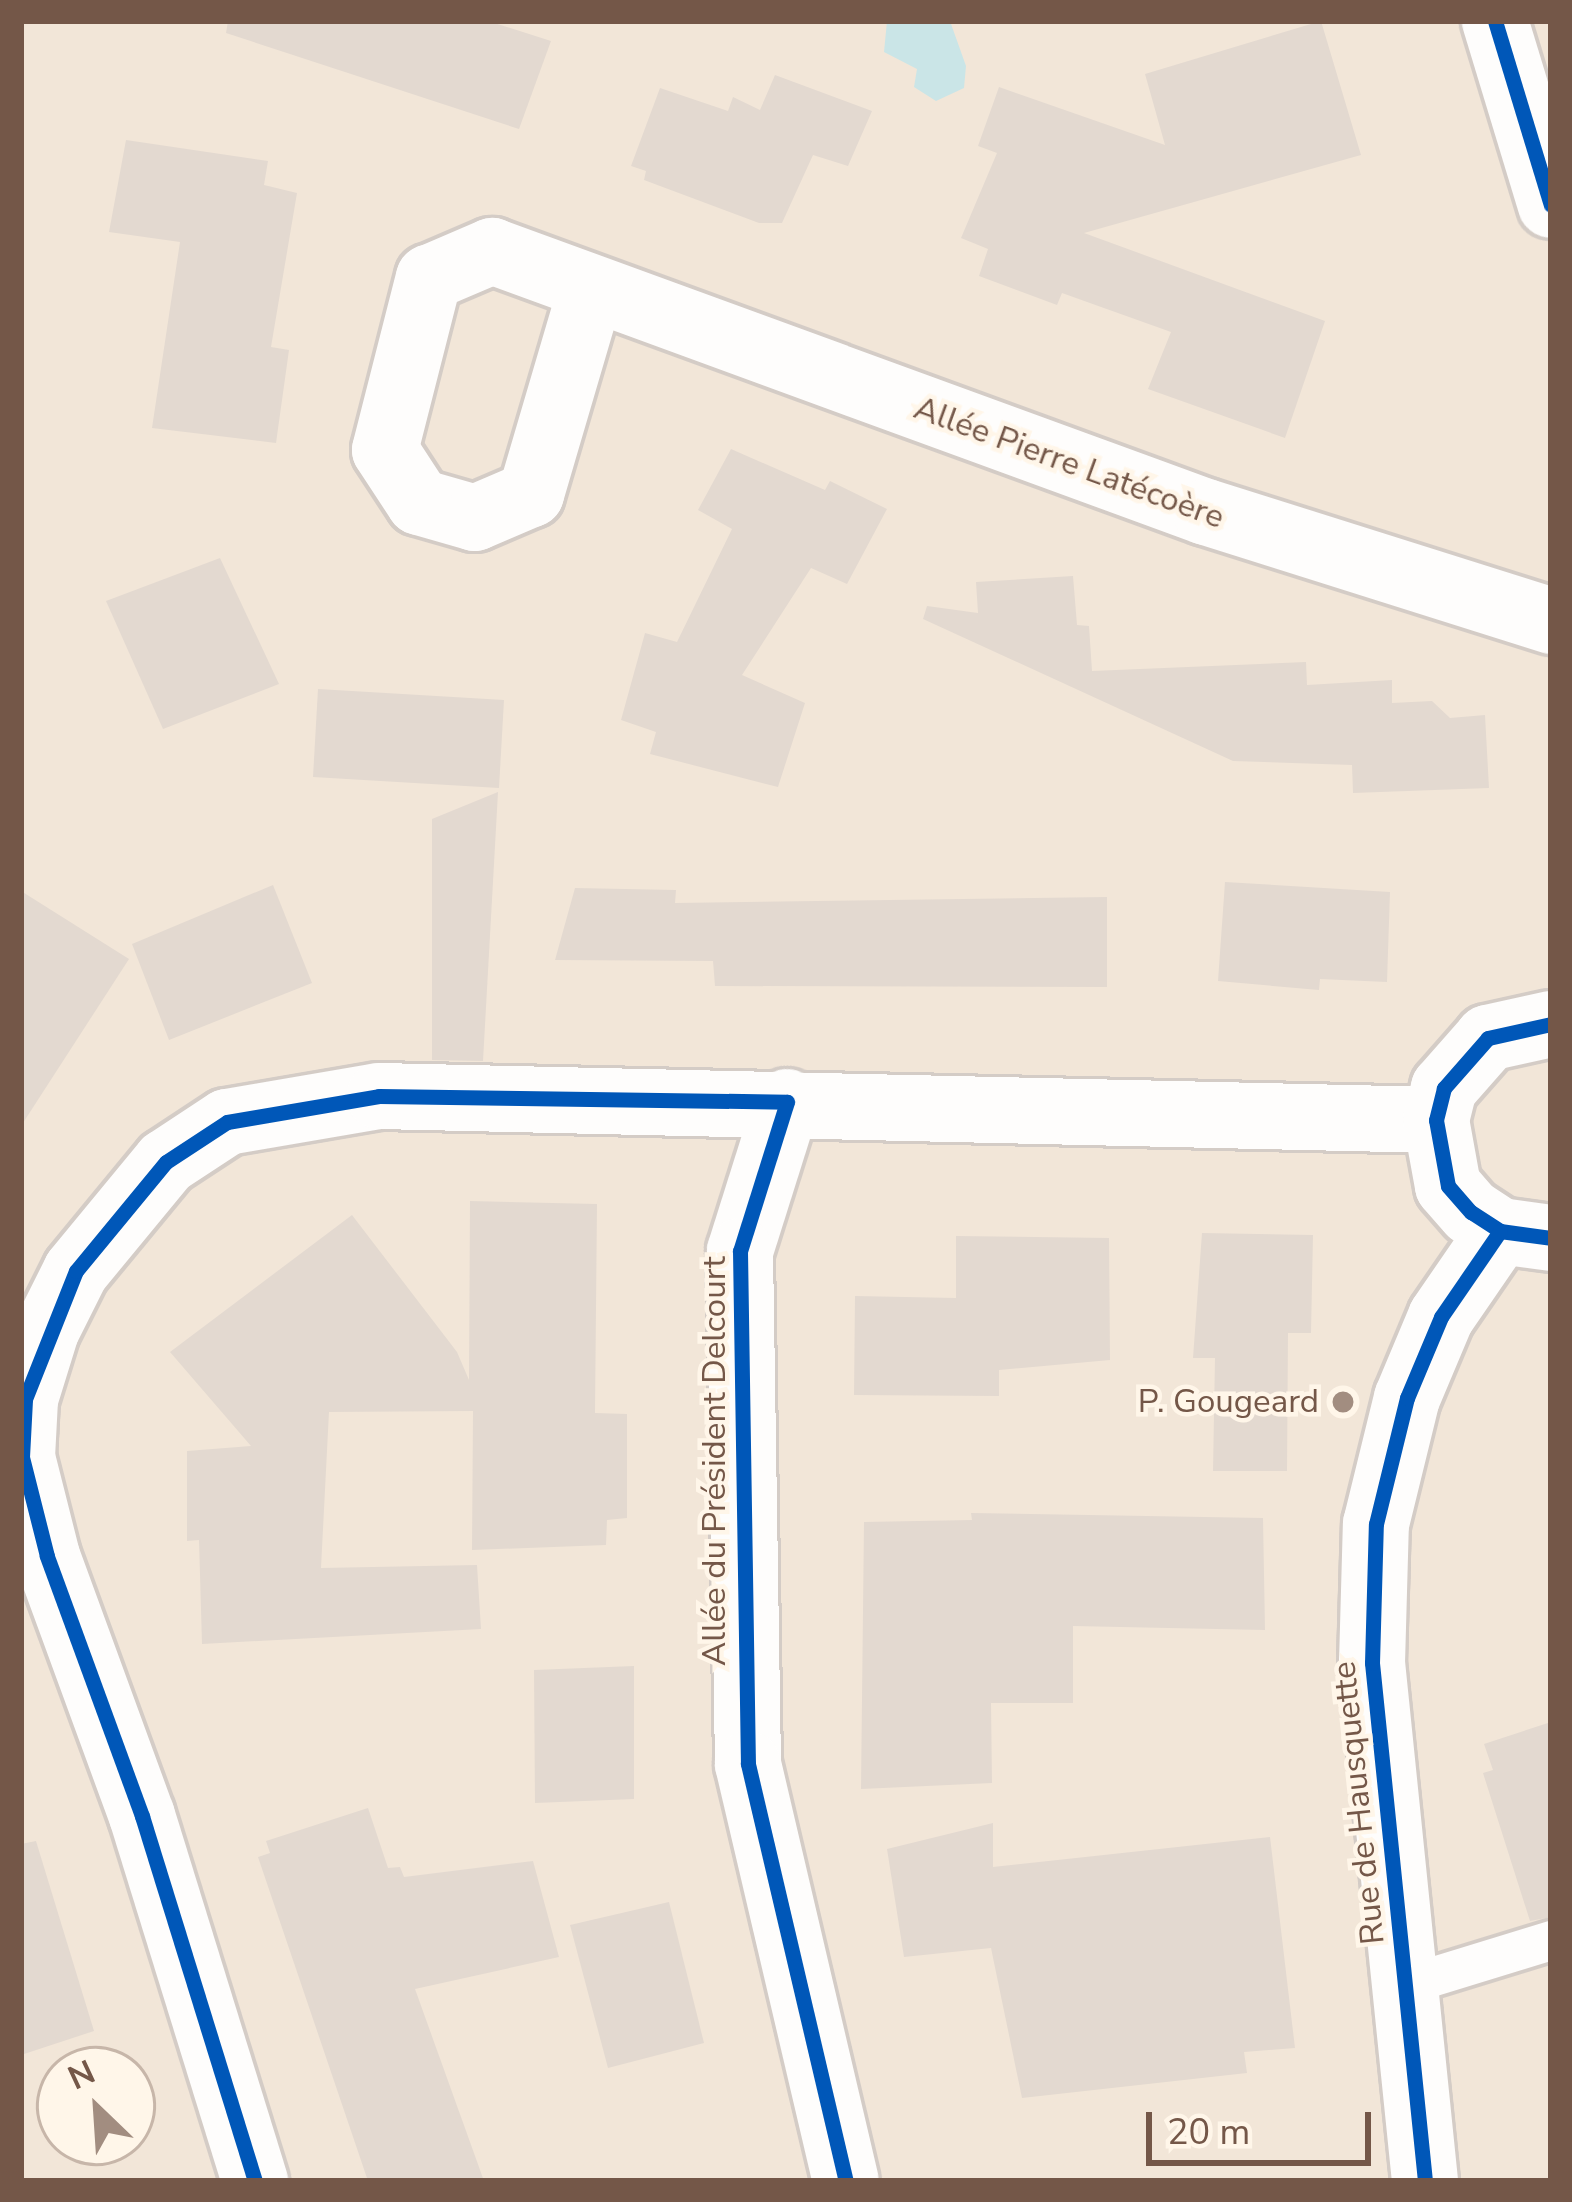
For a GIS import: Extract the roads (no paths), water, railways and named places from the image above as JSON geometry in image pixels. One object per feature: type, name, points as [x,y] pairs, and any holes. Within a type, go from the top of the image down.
[{"type":"street","points":[[1495,21],[1551,205]]},
{"type":"street","name":"Allée Pierre Latécoère","points":[[591,290],[1206,512],[1551,620]]},
{"type":"street","points":[[1525,1234],[1448,1186],[1436,1120],[1444,1088],[1488,1039],[1551,1024]]},
{"type":"street","points":[[255,2181],[142,1816],[47,1556],[22,1457],[25,1399],[46,1331],[118,1214],[166,1162],[227,1122],[379,1096],[1436,1120]]},
{"type":"street","name":"Allée du Président Delcourt","points":[[787,1102],[740,1250],[748,1764],[846,2181]]},
{"type":"street","name":"Rue de Hausquette","points":[[1426,2181],[1372,1663],[1376,1524],[1407,1399],[1442,1317],[1525,1234]]},
{"type":"lane","points":[[1408,1984],[1551,1940]]},
{"type":"water","points":[[887,21],[950,21],[966,66],[964,88],[936,101],[914,87],[917,69],[884,52]]},
{"type":"place","name":"P. Gougeard","points":[[1343,1402]]}]
